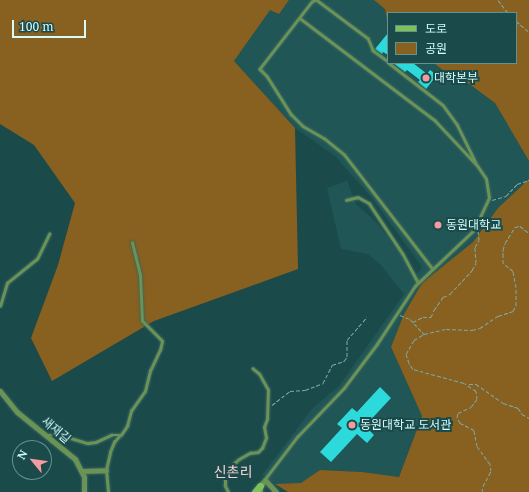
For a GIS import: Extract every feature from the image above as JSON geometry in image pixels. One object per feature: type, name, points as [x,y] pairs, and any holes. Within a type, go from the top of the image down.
[{"type":"street","name":"새재길","points":[[0,392],[12,407],[75,459],[82,471]]},
{"type":"street","points":[[84,492],[82,471],[106,470]]},
{"type":"street","points":[[260,487],[276,492]]},
{"type":"lane","points":[[387,62],[373,51],[368,38],[316,0],[312,2],[260,69],[267,76],[295,118],[303,126],[324,138],[344,154],[432,268]]},
{"type":"lane","points":[[300,19],[436,121],[478,167]]},
{"type":"lane","points":[[260,487],[297,437],[344,388],[418,282],[478,224],[488,202],[488,186],[457,124],[443,105],[390,64]]},
{"type":"lane","points":[[346,200],[358,197],[370,203],[403,254],[418,282]]},
{"type":"lane","points":[[0,306],[7,283],[37,259],[49,234]]},
{"type":"lane","points":[[108,492],[106,470],[112,446],[127,426],[131,411],[145,391],[150,371],[162,345],[160,337],[142,321],[140,275],[132,243]]},
{"type":"lane","points":[[228,492],[225,486],[225,476],[229,468],[238,459],[250,453],[258,452],[262,448],[266,438],[264,427],[268,390],[262,378],[253,369]]},
{"type":"lane","points":[[46,435],[61,436],[88,443],[96,442],[111,435],[121,435]]},
{"type":"path","points":[[498,0],[507,12]]},
{"type":"path","points":[[517,22],[529,32]]},
{"type":"path","points":[[488,202],[506,196],[517,184],[529,180]]},
{"type":"path","points":[[413,322],[423,317],[431,317],[443,297],[450,294],[472,270],[476,263],[475,247],[479,240],[478,224]]},
{"type":"path","points":[[529,233],[520,226],[516,227],[505,243],[503,250],[503,263],[513,271],[516,287],[516,306],[513,311],[498,316],[480,328],[472,330],[462,328],[446,329],[424,334],[414,340],[406,354],[408,363],[413,370],[469,384],[476,384],[503,403],[518,408],[522,414],[529,418]]},
{"type":"path","points":[[397,313],[413,322],[424,334]]},
{"type":"path","points":[[267,409],[290,391],[305,390],[323,383],[332,365],[344,361],[347,357],[347,340],[367,317]]},
{"type":"path","points":[[469,384],[476,391],[477,398],[471,407],[458,413],[457,417],[460,423],[474,430],[477,446],[490,464],[491,471],[483,486],[482,492]]},
{"type":"shaded area","name":"동원대학교","points":[[289,0],[374,0],[385,9],[387,20],[387,64],[435,64],[445,72],[461,78],[495,103],[529,161],[529,179],[498,208],[473,242],[422,283],[404,314],[391,347],[422,416],[399,477],[362,472],[320,470],[301,484],[275,484],[262,475],[312,409],[339,386],[404,294],[381,265],[368,254],[341,249],[327,188],[347,181],[356,204],[376,222],[417,274],[422,267],[372,198],[335,156],[295,128],[234,61],[270,9],[279,14]]},
{"type":"green space","points":[[0,0],[289,0],[279,14],[270,10],[234,61],[295,128],[298,269],[154,321],[52,381],[31,338],[58,265],[75,203],[34,145],[0,124]]},
{"type":"green space","points":[[374,0],[529,0],[529,161],[495,103],[461,78],[445,72],[435,64],[517,64],[517,12],[387,12],[387,20],[385,9]]},
{"type":"green space","points":[[529,179],[529,492],[288,492],[275,484],[301,483],[320,470],[362,472],[399,477],[422,416],[391,347],[404,314],[422,283],[473,242],[498,208]]},
{"type":"building","points":[[387,34],[387,54],[383,52],[382,54],[375,49]]},
{"type":"building","name":"대학본부","points":[[394,64],[414,64],[427,74],[430,70],[437,75],[426,89],[418,82],[420,80],[407,70],[405,72]]},
{"type":"building","name":"동원대학교 도서관","points":[[380,387],[391,398],[365,426],[374,435],[367,443],[357,434],[331,462],[320,452],[342,428],[337,424],[352,408],[357,412]]},
{"type":"place","name":"대학본부","points":[[426,78]]},
{"type":"place","name":"동원대학교","points":[[438,225]]},
{"type":"place","name":"동원대학교 도서관","points":[[352,425]]},
{"type":"district","name":"신촌리","points":[[233,472]]}]
